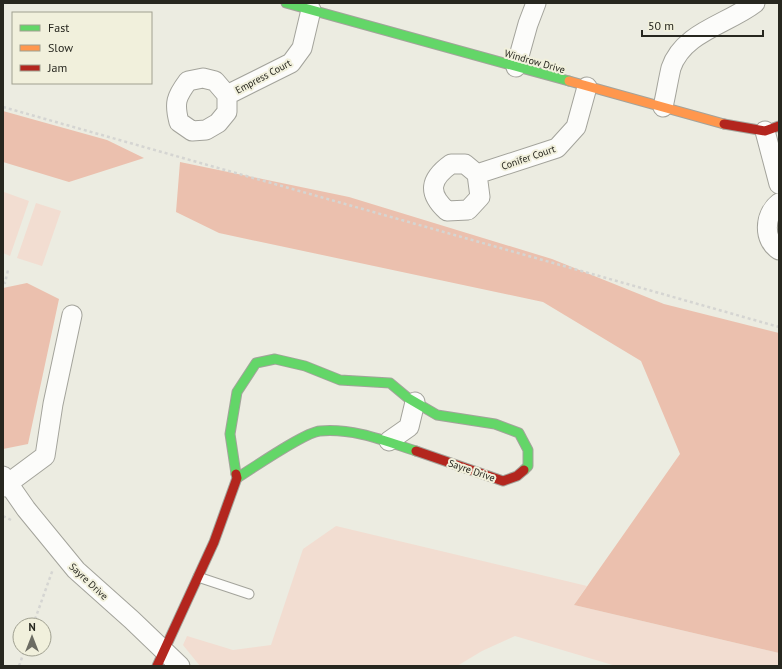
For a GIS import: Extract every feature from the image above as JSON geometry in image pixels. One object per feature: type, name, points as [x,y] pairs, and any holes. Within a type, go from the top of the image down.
[{"type":"street","name":"Windrow Drive","points":[[286,3],[728,125],[772,129]]},
{"type":"street","points":[[516,67],[528,24],[536,3]]},
{"type":"street","points":[[663,107],[672,67],[686,45],[699,35],[755,3]]},
{"type":"street","name":"Empress Court","points":[[227,95],[291,63],[302,48],[311,10]]},
{"type":"street","name":"Conifer Court","points":[[477,174],[557,148],[576,128],[587,86]]},
{"type":"street","points":[[772,129],[779,184]]},
{"type":"street","points":[[779,203],[770,216],[768,234],[772,245],[779,250]]},
{"type":"street","name":"Sayre Drive","points":[[72,315],[53,404],[45,456],[5,482],[76,570],[161,658],[180,666]]},
{"type":"street","name":"Sayre Drive","points":[[161,658],[214,542],[237,478],[230,434],[237,392],[256,363],[275,358],[305,366],[340,380],[390,382],[415,402],[437,415],[495,424],[519,433],[528,450],[528,466],[517,476],[503,480],[366,434],[320,431],[289,446],[237,478]]},
{"type":"street","points":[[389,442],[409,427],[415,402]]},
{"type":"lane","points":[[198,577],[249,594]]},
{"type":"path","points":[[3,107],[779,327]]},
{"type":"path","points":[[3,282],[5,283],[8,270]]},
{"type":"path","points":[[36,617],[54,566]]},
{"type":"shaded area","points":[[3,111],[107,140],[144,158],[69,182],[3,162]]},
{"type":"shaded area","points":[[180,162],[349,197],[552,259],[664,304],[779,333],[779,653],[574,605],[680,454],[641,361],[543,302],[219,233],[176,212]]},
{"type":"shaded area","points":[[4,192],[29,201],[10,256],[3,253]]},
{"type":"shaded area","points":[[36,203],[61,211],[42,266],[17,258]]},
{"type":"shaded area","points":[[27,283],[59,299],[28,444],[3,449],[3,288]]},
{"type":"shaded area","points":[[336,526],[587,586],[574,605],[779,653],[779,666],[616,666],[515,636],[482,651],[457,666],[200,666],[183,645],[187,636],[233,650],[271,645],[303,549]]},
{"type":"traffic: fast","points":[[286,3],[569,81]]},
{"type":"traffic: fast","points":[[236,474],[230,434],[237,392],[256,363],[275,359],[305,366],[340,380],[390,383],[408,398],[437,415],[495,424],[519,433],[528,450],[528,466],[524,470]]},
{"type":"traffic: fast","points":[[237,478],[303,437],[320,431],[345,431],[357,433],[381,439],[416,451]]},
{"type":"traffic: slow","points":[[569,81],[724,124]]},
{"type":"traffic: jam","points":[[724,124],[765,131],[779,126]]},
{"type":"traffic: jam","points":[[416,451],[503,481],[517,476],[524,470]]},
{"type":"traffic: jam","points":[[157,666],[214,542],[237,478],[236,474]]}]
